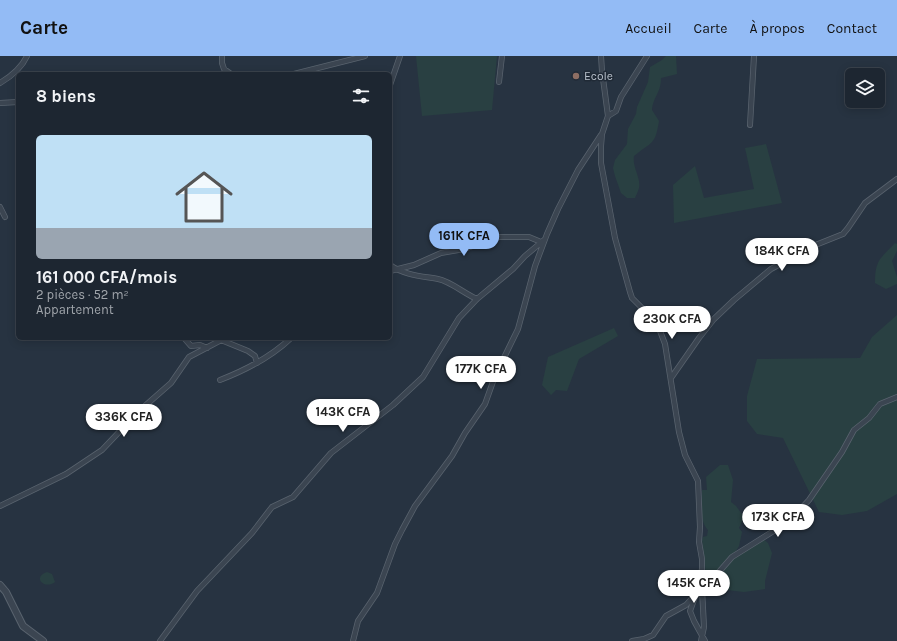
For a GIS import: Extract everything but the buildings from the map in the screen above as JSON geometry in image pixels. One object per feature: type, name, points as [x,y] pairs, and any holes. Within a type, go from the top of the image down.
[{"type":"street","points":[[0,83],[6,79],[27,56]]},
{"type":"street","points":[[222,56],[224,70],[227,72]]},
{"type":"street","points":[[302,72],[365,56]]},
{"type":"street","points":[[392,79],[400,56]]},
{"type":"street","points":[[499,82],[502,56]]},
{"type":"street","points":[[353,641],[358,621],[377,593],[394,544],[415,506],[452,456],[465,433],[485,404],[495,376],[518,329],[543,241],[575,177],[602,134],[608,116],[602,71],[602,56]]},
{"type":"street","points":[[608,116],[616,111],[622,97],[647,56]]},
{"type":"street","points":[[750,125],[754,56]]},
{"type":"street","points":[[0,103],[16,102]]},
{"type":"street","points":[[602,134],[601,162],[615,238],[632,298],[657,323],[665,344],[679,432],[685,455],[698,481],[700,527],[699,542],[702,559],[704,627],[701,641]]},
{"type":"street","points":[[671,378],[699,338],[734,300],[771,269],[818,244],[843,234],[865,203],[897,178]]},
{"type":"street","points":[[0,207],[5,217]]},
{"type":"street","points":[[392,271],[414,265],[441,253],[464,249],[494,238],[515,236],[529,237],[543,241]]},
{"type":"street","points":[[160,641],[197,591],[252,533],[272,507],[293,497],[331,453],[393,405],[423,377],[459,318],[477,299],[543,241]]},
{"type":"street","points":[[392,266],[407,274],[418,274],[439,279],[477,299]]},
{"type":"street","points":[[186,340],[192,346],[207,348]]},
{"type":"street","points":[[0,506],[66,474],[102,450],[138,412],[171,384],[189,357],[221,340]]},
{"type":"street","points":[[225,340],[255,356],[257,363]]},
{"type":"street","points":[[220,380],[247,369],[281,347],[289,340]]},
{"type":"street","points":[[632,641],[653,636],[666,616],[686,605],[732,557],[780,527],[796,514],[809,500],[842,452],[854,430],[869,418],[880,404],[897,397]]},
{"type":"street","points":[[702,569],[699,586],[692,605],[691,616],[705,641]]},
{"type":"street","points":[[0,585],[6,592],[23,626],[42,641]]},
{"type":"green space","points":[[416,56],[497,56],[492,110],[422,116]]},
{"type":"green space","points":[[666,56],[676,56],[677,74],[661,78],[660,88],[652,110],[659,121],[656,135],[652,142],[634,156],[634,165],[639,180],[639,188],[635,198],[627,198],[621,193],[615,176],[613,168],[615,160],[627,144],[628,129],[636,114],[637,107],[648,82],[650,67]]},
{"type":"green space","points":[[766,144],[782,203],[674,223],[673,185],[695,166],[704,198],[754,189],[745,148]]},
{"type":"green space","points":[[895,243],[897,244],[897,251],[892,261],[897,277],[897,284],[886,289],[875,283],[876,269],[879,260]]},
{"type":"green space","points":[[897,315],[897,494],[867,511],[842,515],[819,512],[783,438],[757,434],[747,421],[747,396],[757,359],[860,358],[872,337]]},
{"type":"green space","points":[[614,328],[618,336],[579,359],[567,391],[556,390],[551,395],[542,385],[548,357]]},
{"type":"green space","points":[[720,465],[728,465],[733,480],[731,502],[744,517],[739,528],[742,532],[739,546],[733,556],[762,538],[768,543],[772,553],[765,581],[765,589],[744,592],[727,590],[725,587],[720,588],[720,593],[707,595],[702,540],[703,537],[707,536],[708,530],[702,517],[702,490],[707,490],[706,477]]},
{"type":"green space","points":[[47,572],[52,574],[55,582],[47,585],[41,582],[40,577]]},
{"type":"place","name":"Ecole","points":[[576,76]]}]
